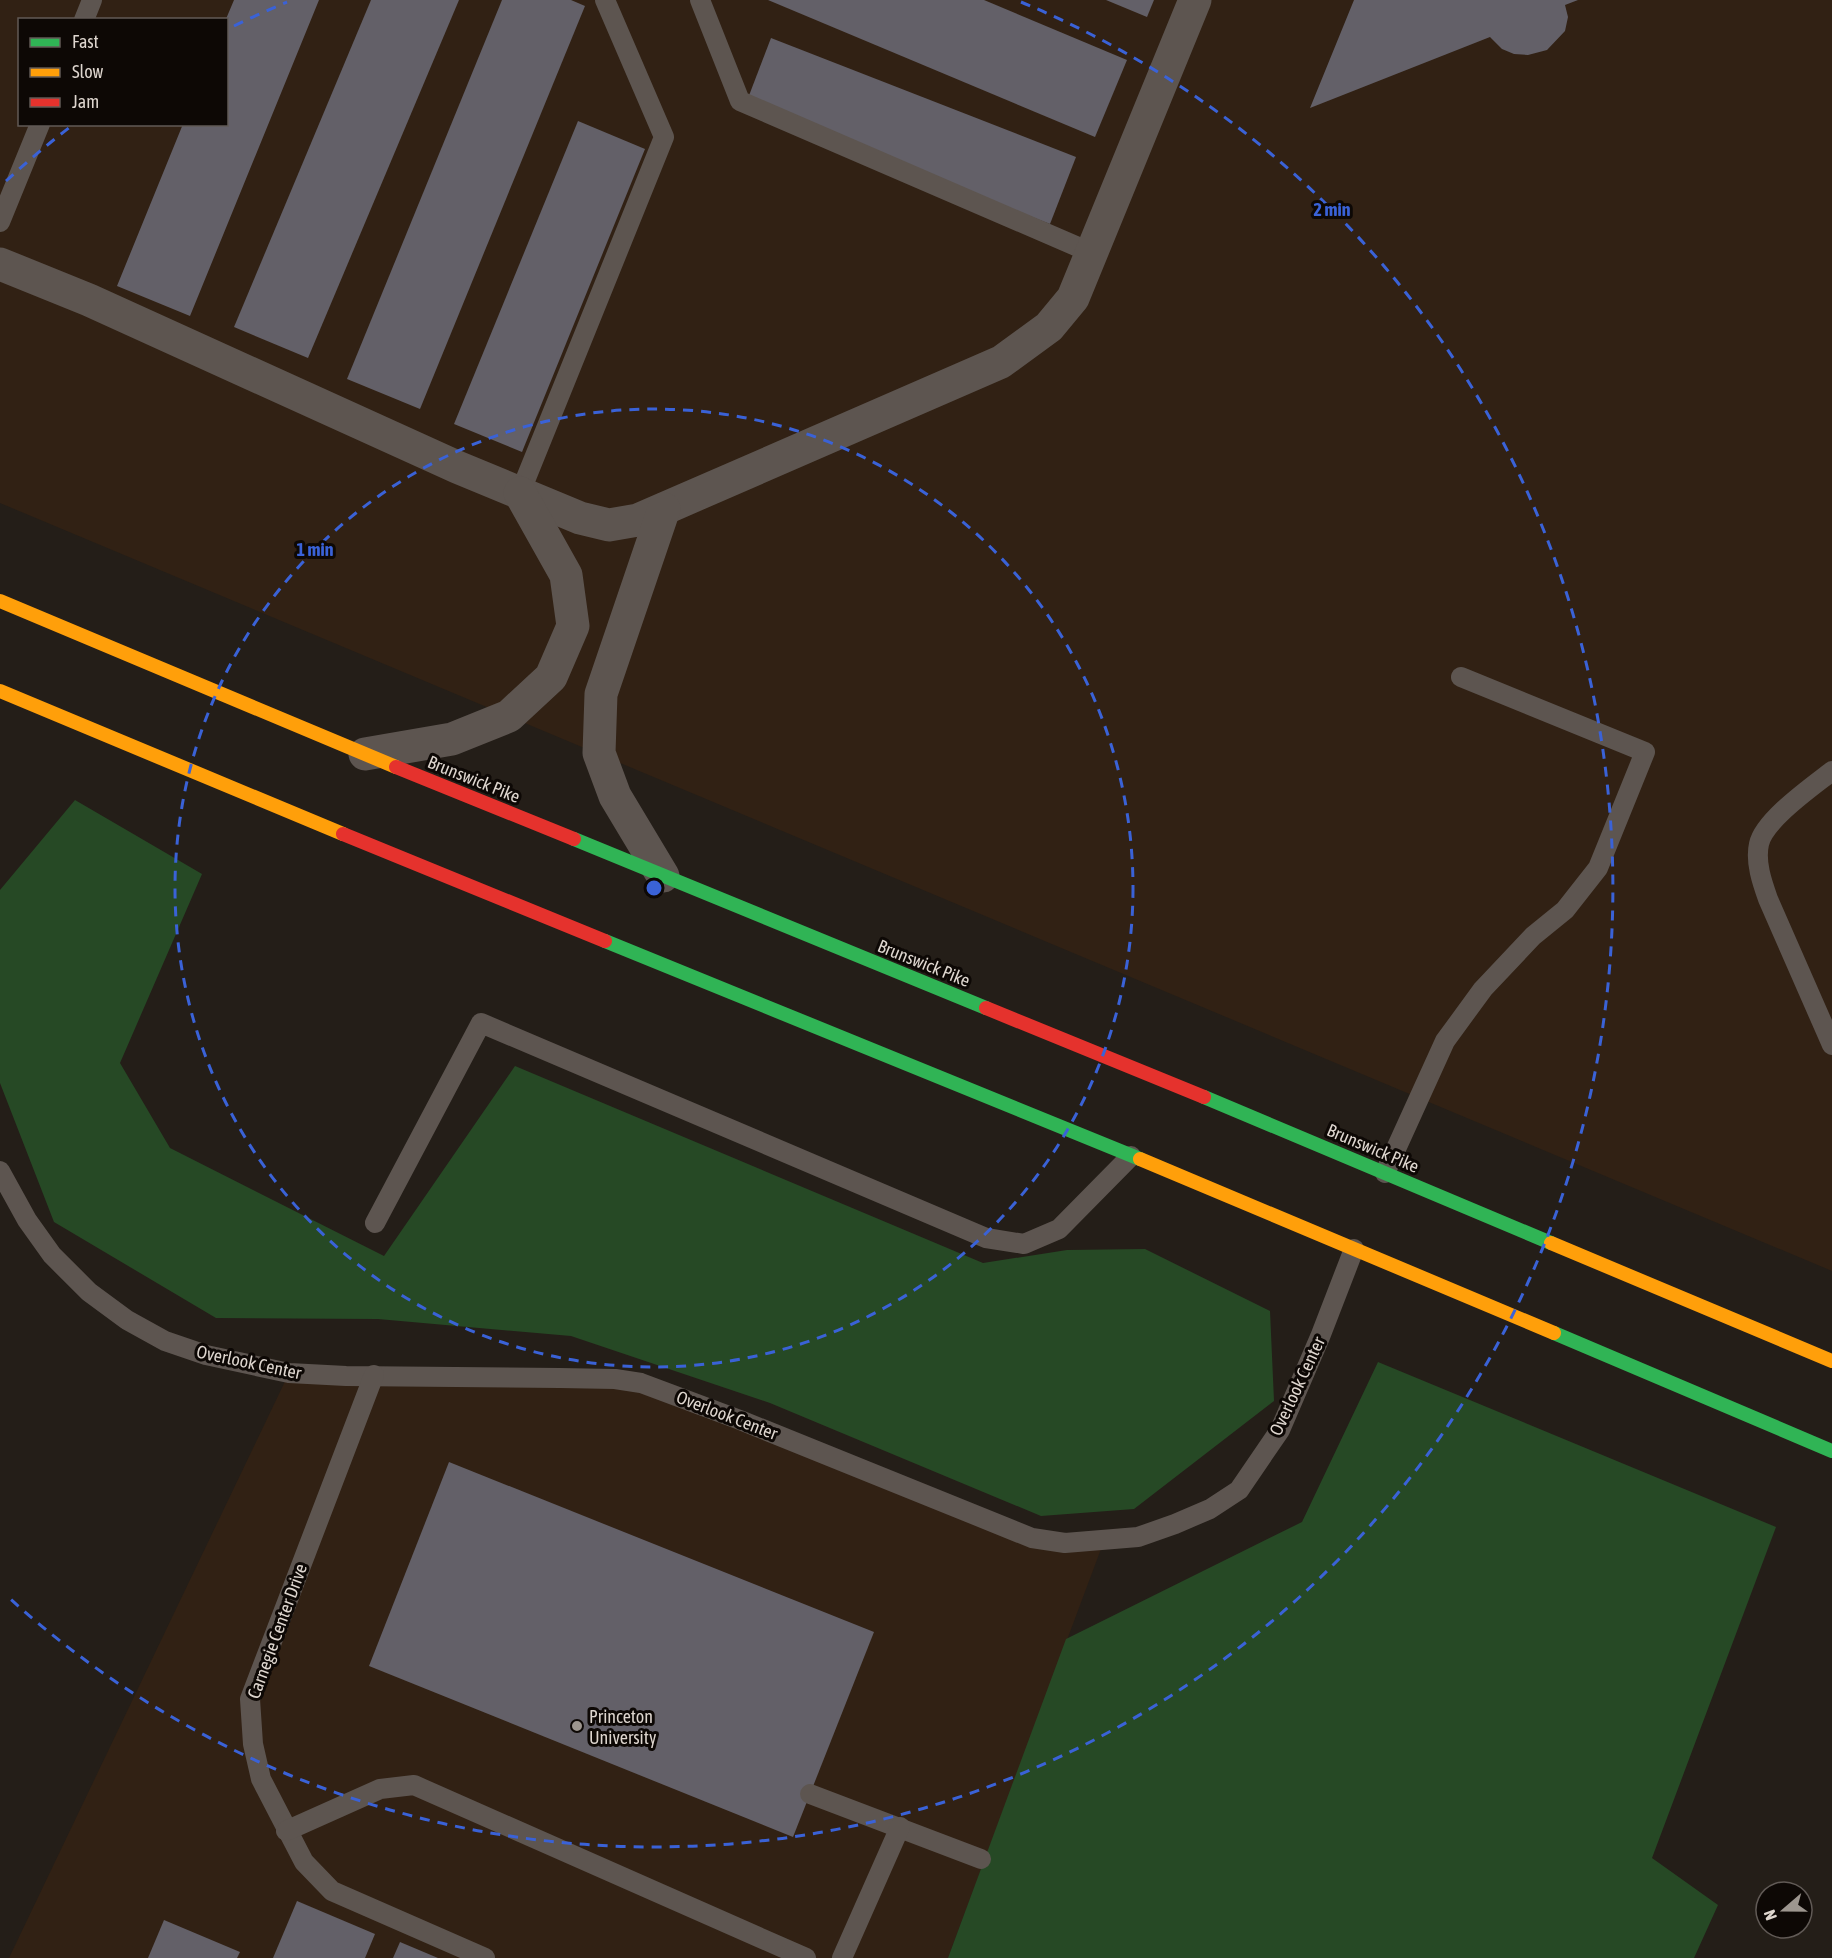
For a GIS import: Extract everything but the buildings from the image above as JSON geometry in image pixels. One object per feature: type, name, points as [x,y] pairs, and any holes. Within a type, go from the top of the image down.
[{"type":"highway","name":"Brunswick Pike","points":[[0,601],[365,754],[1385,1173],[1832,1361]]},
{"type":"highway","points":[[0,692],[1131,1156],[1832,1451]]},
{"type":"street","points":[[0,264],[89,300],[457,467],[580,518],[609,525],[638,520],[1001,362],[1049,327],[1073,298],[1195,0]]},
{"type":"street","points":[[365,754],[452,739],[500,720],[509,716],[551,677],[573,626],[566,576],[519,493]]},
{"type":"street","points":[[663,876],[615,796],[599,753],[601,694],[664,509]]},
{"type":"lane","points":[[85,18],[92,0]]},
{"type":"lane","points":[[519,493],[663,137],[605,0]]},
{"type":"lane","points":[[700,0],[740,101],[1092,253]]},
{"type":"lane","points":[[0,222],[39,126]]},
{"type":"lane","points":[[1385,1173],[1445,1041],[1483,989],[1533,936],[1565,910],[1598,868],[1645,752],[1461,678]]},
{"type":"lane","points":[[1832,771],[1791,804],[1768,827],[1759,843],[1762,881],[1768,900],[1832,1045]]},
{"type":"lane","points":[[375,1223],[481,1023],[986,1238],[1024,1244],[1059,1229],[1131,1156]]},
{"type":"lane","name":"Overlook Center","points":[[0,1171],[27,1220],[52,1255],[89,1292],[127,1320],[165,1341],[206,1355],[289,1373],[604,1379],[641,1383],[721,1412],[1032,1538],[1065,1543],[1138,1537],[1210,1509],[1239,1490],[1280,1430],[1354,1250]]},
{"type":"lane","name":"Carnegie Center Drive","points":[[374,1375],[250,1698],[253,1744],[261,1779],[286,1831],[304,1862],[332,1891],[484,1958]]},
{"type":"lane","points":[[286,1831],[380,1789],[414,1785],[806,1958]]},
{"type":"lane","points":[[810,1794],[981,1859]]},
{"type":"lane","points":[[842,1958],[900,1827]]},
{"type":"shaded area","points":[[0,0],[1832,0],[1832,1271],[0,503]]},
{"type":"shaded area","name":"Princeton University","points":[[289,1373],[615,1379],[1032,1538],[1104,1541],[948,1958],[9,1958]]},
{"type":"green space","points":[[75,800],[202,874],[120,1063],[170,1148],[384,1256],[515,1066],[983,1263],[1067,1250],[1145,1249],[1270,1311],[1274,1401],[1134,1509],[1041,1516],[770,1403],[571,1336],[378,1319],[216,1318],[54,1222],[0,1083],[0,890]]},
{"type":"green space","points":[[1378,1362],[1776,1527],[1652,1858],[1718,1905],[1694,1958],[948,1958],[1066,1639],[1302,1522]]},
{"type":"traffic: fast","points":[[574,839],[986,1008]]},
{"type":"traffic: fast","points":[[605,941],[1140,1159]]},
{"type":"traffic: fast","points":[[1204,1097],[1551,1243]]},
{"type":"traffic: fast","points":[[1554,1333],[1832,1451]]},
{"type":"traffic: slow","points":[[0,601],[396,767]]},
{"type":"traffic: slow","points":[[0,691],[343,834]]},
{"type":"traffic: slow","points":[[1140,1159],[1554,1333]]},
{"type":"traffic: slow","points":[[1551,1243],[1832,1361]]},
{"type":"traffic: jam","points":[[396,767],[574,839]]},
{"type":"traffic: jam","points":[[343,834],[605,941]]},
{"type":"traffic: jam","points":[[986,1008],[1204,1097]]},
{"type":"place","name":"Princeton University","points":[[577,1726]]}]
